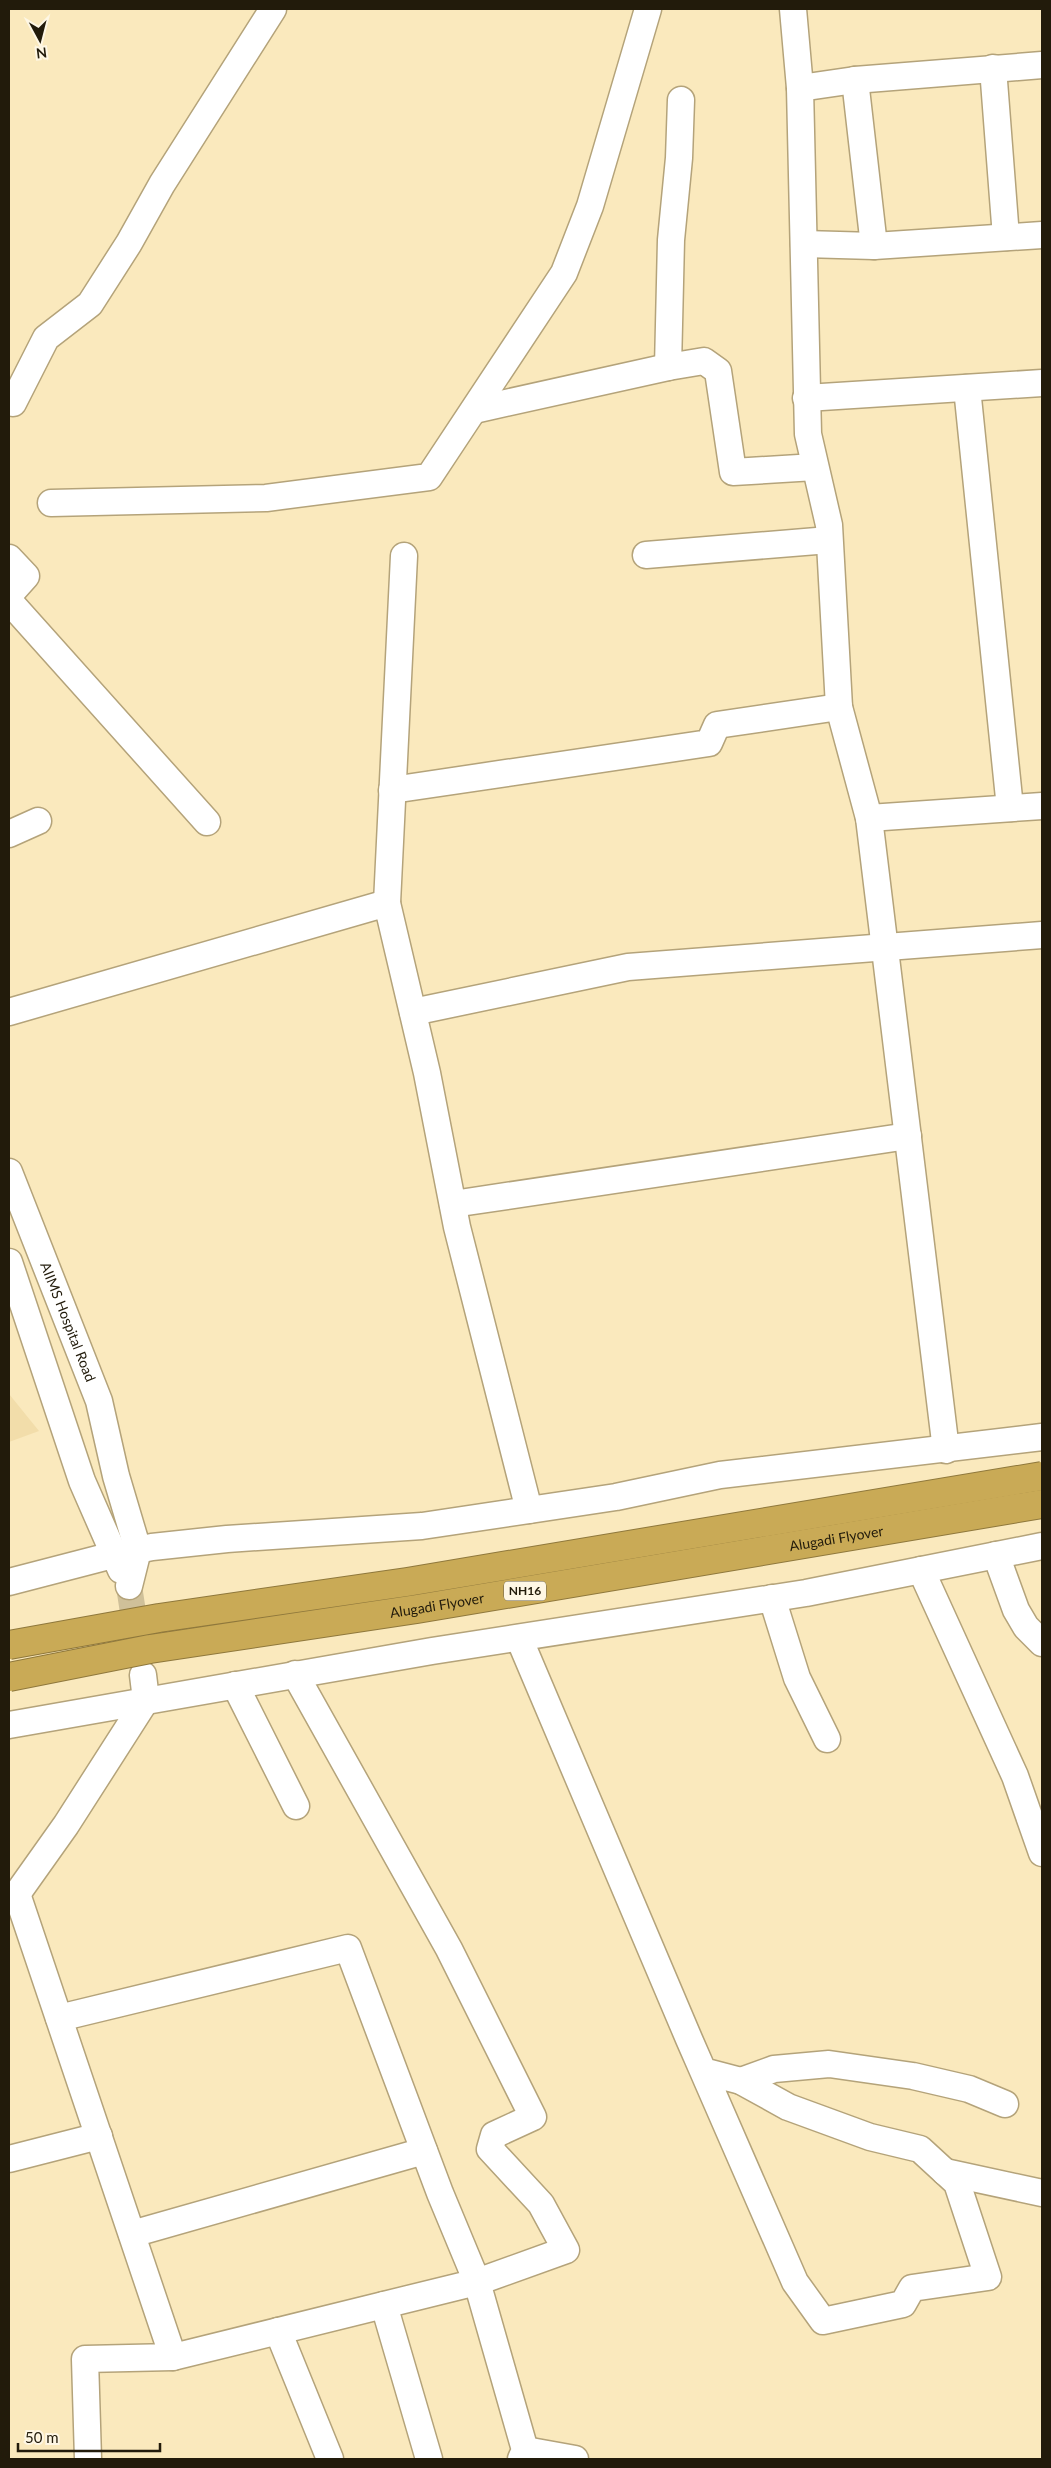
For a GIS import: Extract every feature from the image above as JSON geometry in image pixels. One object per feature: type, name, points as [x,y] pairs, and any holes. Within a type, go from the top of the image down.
[{"type":"highway","name":"Alugadi Flyover","points":[[9,1645],[159,1618],[407,1582],[1042,1476]]},
{"type":"highway","name":"Alugadi Flyover","points":[[9,1676],[150,1649],[417,1609],[1042,1504]]},
{"type":"street","points":[[9,400],[13,403],[46,338],[90,304],[129,243],[162,184],[273,9]]},
{"type":"street","points":[[51,503],[266,498],[429,478],[564,273],[590,206],[648,9]]},
{"type":"street","points":[[793,9],[800,88],[808,434],[830,540],[839,707],[869,818],[946,1450]]},
{"type":"street","points":[[800,88],[856,80],[1042,65]]},
{"type":"street","points":[[993,68],[1006,238]]},
{"type":"street","points":[[856,80],[874,246]]},
{"type":"street","points":[[668,368],[671,240],[679,158],[681,100]]},
{"type":"street","points":[[804,244],[874,246],[1042,235]]},
{"type":"street","points":[[474,410],[704,361],[718,371],[733,472],[816,467]]},
{"type":"street","points":[[806,398],[1042,383]]},
{"type":"street","points":[[967,388],[1010,808]]},
{"type":"street","points":[[646,555],[830,540]]},
{"type":"street","points":[[404,556],[387,903],[427,1073],[453,1204],[529,1510]]},
{"type":"street","points":[[9,558],[26,576],[9,595]]},
{"type":"street","points":[[9,602],[207,822]]},
{"type":"street","points":[[392,790],[709,743],[717,726],[839,707]]},
{"type":"street","points":[[869,818],[1042,806]]},
{"type":"street","points":[[9,834],[38,822]]},
{"type":"street","points":[[9,1012],[387,903]]},
{"type":"street","points":[[413,1012],[628,968],[1042,935]]},
{"type":"street","points":[[453,1204],[908,1136]]},
{"type":"street","name":"AIIMS Hospital Road","points":[[9,1172],[99,1401],[116,1476],[138,1550]]},
{"type":"street","points":[[9,1262],[82,1481],[113,1555],[129,1586],[138,1550],[227,1539],[422,1526],[616,1497],[720,1475],[946,1450],[1042,1436]]},
{"type":"street","points":[[9,1724],[144,1687],[235,1685],[772,1598],[1042,1546]]},
{"type":"street","points":[[9,1582],[113,1555]]},
{"type":"street","points":[[996,1555],[1016,1610],[1026,1627],[1042,1644]]},
{"type":"street","points":[[921,1570],[1015,1776],[1042,1852]]},
{"type":"street","points":[[772,1598],[797,1678],[827,1739]]},
{"type":"street","points":[[519,1638],[703,2071],[795,2282],[823,2321],[903,2304],[912,2288],[988,2277],[957,2183],[920,2149],[870,2137],[788,2107],[741,2081],[703,2071]]},
{"type":"street","points":[[88,2459],[84,2359],[174,2357],[477,2282],[566,2250],[541,2204],[490,2149],[494,2134],[533,2117],[449,1949],[296,1674]]},
{"type":"street","points":[[235,1685],[296,1806]]},
{"type":"street","points":[[144,1687],[66,1825],[13,1895],[59,2018],[174,2357]]},
{"type":"street","points":[[59,2018],[348,1948],[424,2151],[477,2282],[523,2455],[575,2459]]},
{"type":"street","points":[[741,2081],[774,2069],[829,2064],[913,2076],[969,2090],[1005,2104]]},
{"type":"street","points":[[9,2159],[98,2136]]},
{"type":"street","points":[[132,2234],[424,2151]]},
{"type":"street","points":[[945,2172],[1042,2193]]},
{"type":"street","points":[[384,2305],[429,2459]]},
{"type":"street","points":[[278,2331],[330,2459]]},
{"type":"shaded area","points":[[9,1394],[39,1431],[9,1442]]},
{"type":"tunnel","points":[[129,1586],[138,1645]]}]
